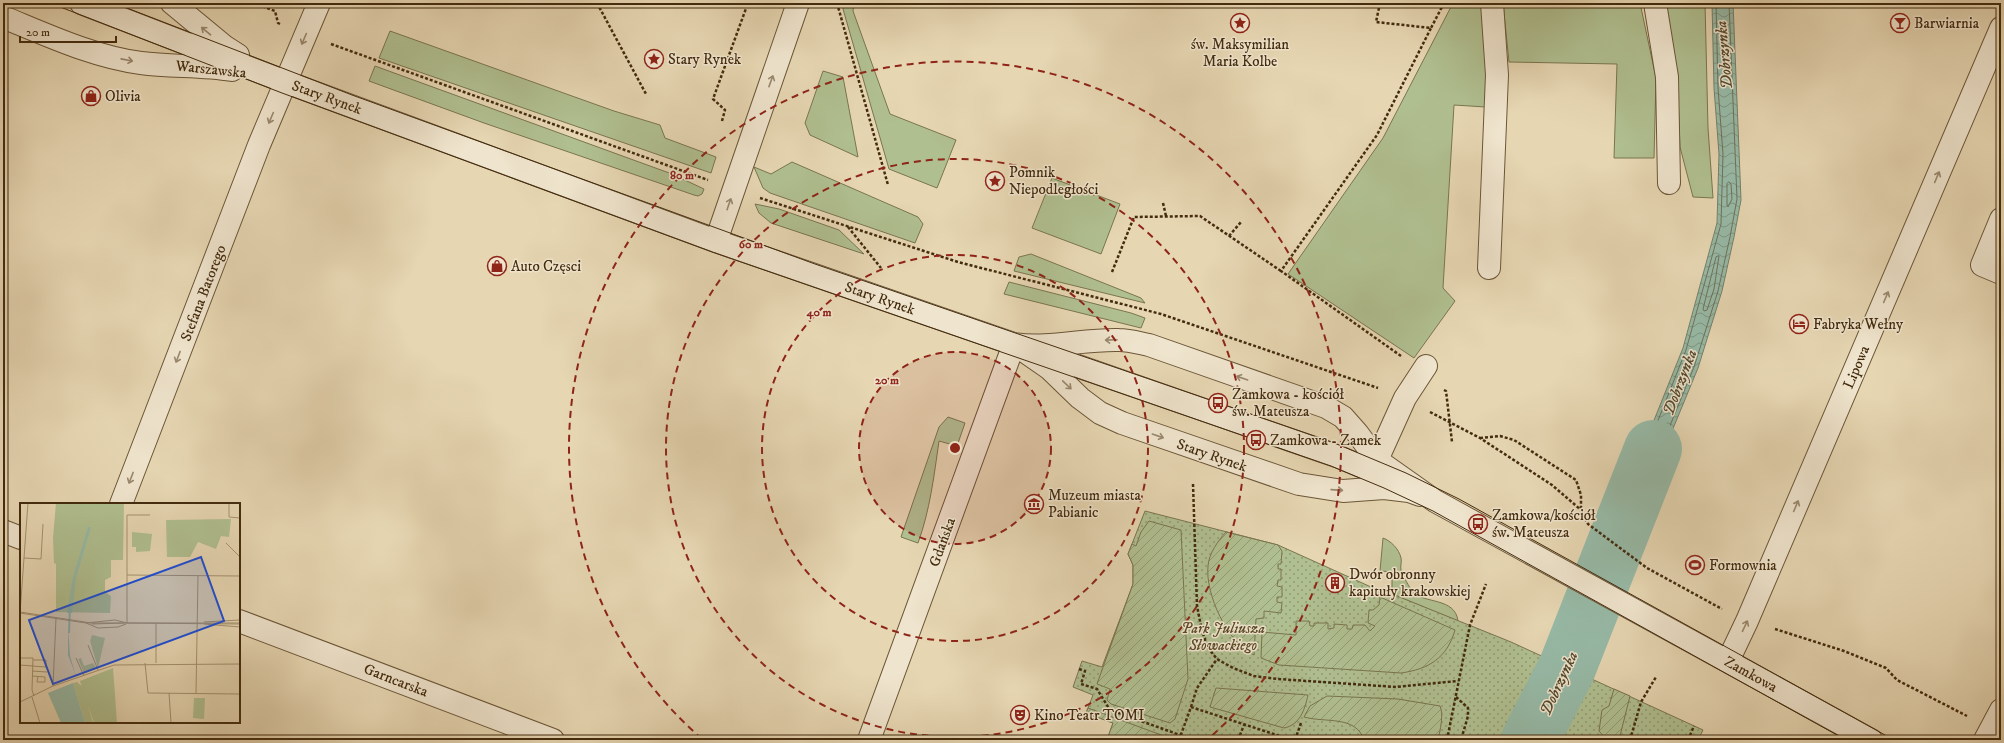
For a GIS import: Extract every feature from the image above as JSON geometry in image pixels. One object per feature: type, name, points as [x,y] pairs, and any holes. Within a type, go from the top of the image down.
[{"type":"street","points":[[81,3],[286,82]]},
{"type":"street","name":"Warszawska","points":[[172,3],[224,46],[256,67],[286,82]]},
{"type":"street","name":"Stary Rynek","points":[[319,3],[286,82],[716,241],[1014,344],[1034,347],[1091,341],[1120,340],[1149,346],[1326,407],[1344,417],[1377,460],[1435,501],[1568,573]]},
{"type":"street","points":[[716,241],[798,3]]},
{"type":"street","points":[[1489,268],[1497,75],[1492,3]]},
{"type":"street","points":[[1655,3],[1667,77],[1669,183]]},
{"type":"street","name":"Warszawska","points":[[3,17],[112,58],[142,63],[215,67],[254,73],[286,82]]},
{"type":"street","name":"Lipowa","points":[[1728,661],[1748,621],[2001,28]]},
{"type":"street","name":"Stefana Batorego","points":[[121,503],[286,82]]},
{"type":"street","points":[[2001,220],[1982,265],[2001,273]]},
{"type":"street","points":[[1014,344],[1339,457],[1400,482],[1435,501]]},
{"type":"street","name":"Stary Rynek","points":[[1014,344],[1050,369],[1080,398],[1100,413],[1122,423],[1299,484],[1343,491],[1384,488],[1409,491],[1435,501]]},
{"type":"street","name":"Gdańska","points":[[869,740],[1014,344]]},
{"type":"street","points":[[1377,460],[1405,398],[1423,368]]},
{"type":"street","points":[[3,531],[20,538]]},
{"type":"street","name":"Zamkowa","points":[[1568,573],[1872,740]]},
{"type":"street","name":"Garncarska","points":[[240,621],[553,740]]},
{"type":"street","points":[[1988,734],[2001,710]]},
{"type":"path","points":[[253,3],[275,11],[278,22]]},
{"type":"path","points":[[597,3],[646,94]]},
{"type":"path","points":[[722,121],[725,110],[713,99],[748,3]]},
{"type":"path","points":[[837,3],[888,185]]},
{"type":"path","points":[[1380,3],[1376,22],[1431,28]]},
{"type":"path","points":[[1281,271],[1377,135],[1444,3]]},
{"type":"path","points":[[325,42],[734,189],[958,262],[1161,314],[1405,398],[1450,424],[1480,438],[1552,485],[1581,510],[1588,524],[1647,568]]},
{"type":"path","points":[[1163,203],[1166,216]]},
{"type":"path","points":[[1112,272],[1134,217],[1200,216],[1423,368],[1446,391],[1452,442]]},
{"type":"path","points":[[1229,236],[1241,222]]},
{"type":"path","points":[[1480,438],[1500,436],[1514,440],[1576,480],[1581,495],[1581,510]]},
{"type":"path","points":[[1193,484],[1197,606],[1206,642],[1217,659],[1233,668],[1254,676],[1278,679],[1396,686],[1458,681]]},
{"type":"path","points":[[1447,740],[1470,626],[1486,584]]},
{"type":"path","points":[[1178,740],[1197,688],[1217,659]]},
{"type":"path","points":[[1886,668],[1897,680],[1988,734]]},
{"type":"path","points":[[1079,669],[1085,671],[1081,684],[1096,689],[1110,710],[1180,735]]},
{"type":"path","points":[[1630,740],[1642,702],[1656,677]]},
{"type":"path","points":[[1456,697],[1468,708],[1468,716],[1461,740]]},
{"type":"path","points":[[1190,707],[1292,740]]},
{"type":"path","points":[[1295,740],[1301,723]]},
{"type":"path","points":[[1238,740],[1244,725]]},
{"type":"path","points":[[1688,740],[1694,726]]},
{"type":"green space","points":[[845,3],[854,3],[853,11],[890,114],[956,140],[937,188],[889,169],[843,9]]},
{"type":"green space","points":[[1453,3],[1481,3],[1488,83],[1486,107],[1454,105],[1443,288],[1455,301],[1414,358],[1288,274],[1383,138]]},
{"type":"green space","points":[[1503,3],[1640,3],[1656,78],[1654,158],[1614,158],[1617,64],[1509,62]]},
{"type":"green space","points":[[1662,3],[1705,3],[1708,128],[1713,198],[1693,197],[1680,147],[1677,73]]},
{"type":"green space","points":[[390,31],[614,111],[660,125],[665,138],[716,157],[711,173],[379,58]]},
{"type":"green space","points":[[375,66],[672,174],[704,189],[702,194],[698,196],[694,195],[484,123],[369,81]]},
{"type":"green space","points":[[823,71],[843,77],[858,157],[810,135],[805,123]]},
{"type":"green space","points":[[792,162],[918,217],[923,224],[915,243],[770,193],[763,188],[754,167],[771,174]]},
{"type":"green space","points":[[1052,178],[1120,204],[1101,254],[1032,228]]},
{"type":"green space","points":[[755,204],[779,209],[839,230],[864,254],[771,223],[759,213]]},
{"type":"green space","points":[[1031,254],[1141,298],[1145,303],[1014,271],[1019,257]]},
{"type":"green space","points":[[1009,282],[1131,313],[1145,318],[1141,328],[1004,294]]},
{"type":"green space","points":[[948,417],[965,423],[957,446],[939,441],[929,505],[918,543],[901,537],[939,427]]},
{"type":"green space","name":"Park Juliusza Słowackiego","points":[[1145,511],[1278,545],[1391,596],[1392,594],[1511,642],[1703,730],[1698,740],[1117,740],[1108,737],[1113,723],[1086,713],[1093,695],[1073,687],[1082,661],[1102,667],[1133,584],[1133,565],[1128,554]]},
{"type":"green space","points":[[1149,521],[1181,530],[1188,679],[1175,719],[1170,723],[1111,704],[1107,700],[1110,689],[1097,684],[1133,584],[1133,565],[1128,554],[1132,544],[1136,546],[1141,532]]},
{"type":"green space","points":[[1226,532],[1278,545],[1282,551],[1281,564],[1278,564],[1278,569],[1281,569],[1281,580],[1278,580],[1277,586],[1282,587],[1282,597],[1277,597],[1277,602],[1282,603],[1281,613],[1264,611],[1264,618],[1256,619],[1254,655],[1244,649],[1227,629],[1214,604],[1210,590],[1208,566],[1210,556]]},
{"type":"green space","points":[[1383,538],[1392,543],[1397,549],[1401,560],[1401,570],[1413,592],[1418,596],[1445,604],[1456,613],[1458,621],[1392,594],[1392,572],[1380,571]]},
{"type":"green space","points":[[1380,597],[1455,630],[1452,640],[1442,655],[1420,669],[1401,673],[1279,665],[1261,658],[1262,632],[1296,635],[1296,621],[1309,621],[1310,626],[1314,626],[1314,623],[1328,623],[1328,629],[1334,628],[1334,624],[1347,625],[1347,629],[1352,629],[1353,625],[1365,625],[1370,631],[1375,626],[1368,623],[1369,610],[1373,610],[1379,605]]},
{"type":"green space","points":[[1216,688],[1308,695],[1301,716],[1294,724],[1284,728],[1210,707]]},
{"type":"green space","points":[[1614,689],[1630,696],[1619,740],[1607,740],[1599,731],[1602,710],[1609,706]]},
{"type":"green space","points":[[1327,696],[1398,699],[1440,706],[1442,718],[1438,740],[1364,740],[1360,732],[1347,723],[1304,717],[1310,706]]},
{"type":"green space","points":[[1088,708],[1164,736],[1166,740],[1117,740],[1108,737],[1113,723],[1086,713]]},
{"type":"water","points":[[1712,3],[1733,3],[1741,200],[1722,291],[1698,368],[1632,528],[1614,520],[1683,348],[1717,223],[1719,154],[1714,88]]},
{"type":"water","points":[[1543,658],[1585,677],[1576,697],[1559,718],[1559,726],[1551,740],[1511,740],[1521,722]]},
{"type":"waterway","name":"Dobrzynka","points":[[1530,740],[1567,668],[1653,449]]},
{"type":"tram line","points":[[50,3],[282,93],[712,252],[1331,466],[1384,488],[1433,511],[1846,740]]},
{"type":"tram line","points":[[114,3],[352,95],[815,264],[1332,442],[1406,473],[1459,499],[1894,740]]},
{"type":"place","name":"św. Maksymilian Maria Kolbe","points":[[1240,23]]},
{"type":"place","name":"Barwiarnia","points":[[1900,23]]},
{"type":"place","name":"Stary Rynek","points":[[654,59]]},
{"type":"place","name":"Olivia","points":[[91,96]]},
{"type":"place","name":"Pomnik Niepodległości","points":[[995,181]]},
{"type":"place","name":"Auto Częsci","points":[[497,266]]},
{"type":"place","name":"Fabryka Wełny","points":[[1799,324]]},
{"type":"place","name":"Zamkowa - kościół św. Mateusza","points":[[1218,403]]},
{"type":"place","name":"Zamkowa - Zamek","points":[[1256,440]]},
{"type":"place","name":"Muzeum miasta Pabianic","points":[[1034,504]]},
{"type":"place","name":"Zamkowa/kościół św. Mateusza","points":[[1478,524]]},
{"type":"place","name":"Formownia","points":[[1695,565]]},
{"type":"place","name":"Dwór obronny kapituły krakowskiej","points":[[1335,583]]},
{"type":"place","name":"Kino Teatr TOMI","points":[[1020,715]]}]
